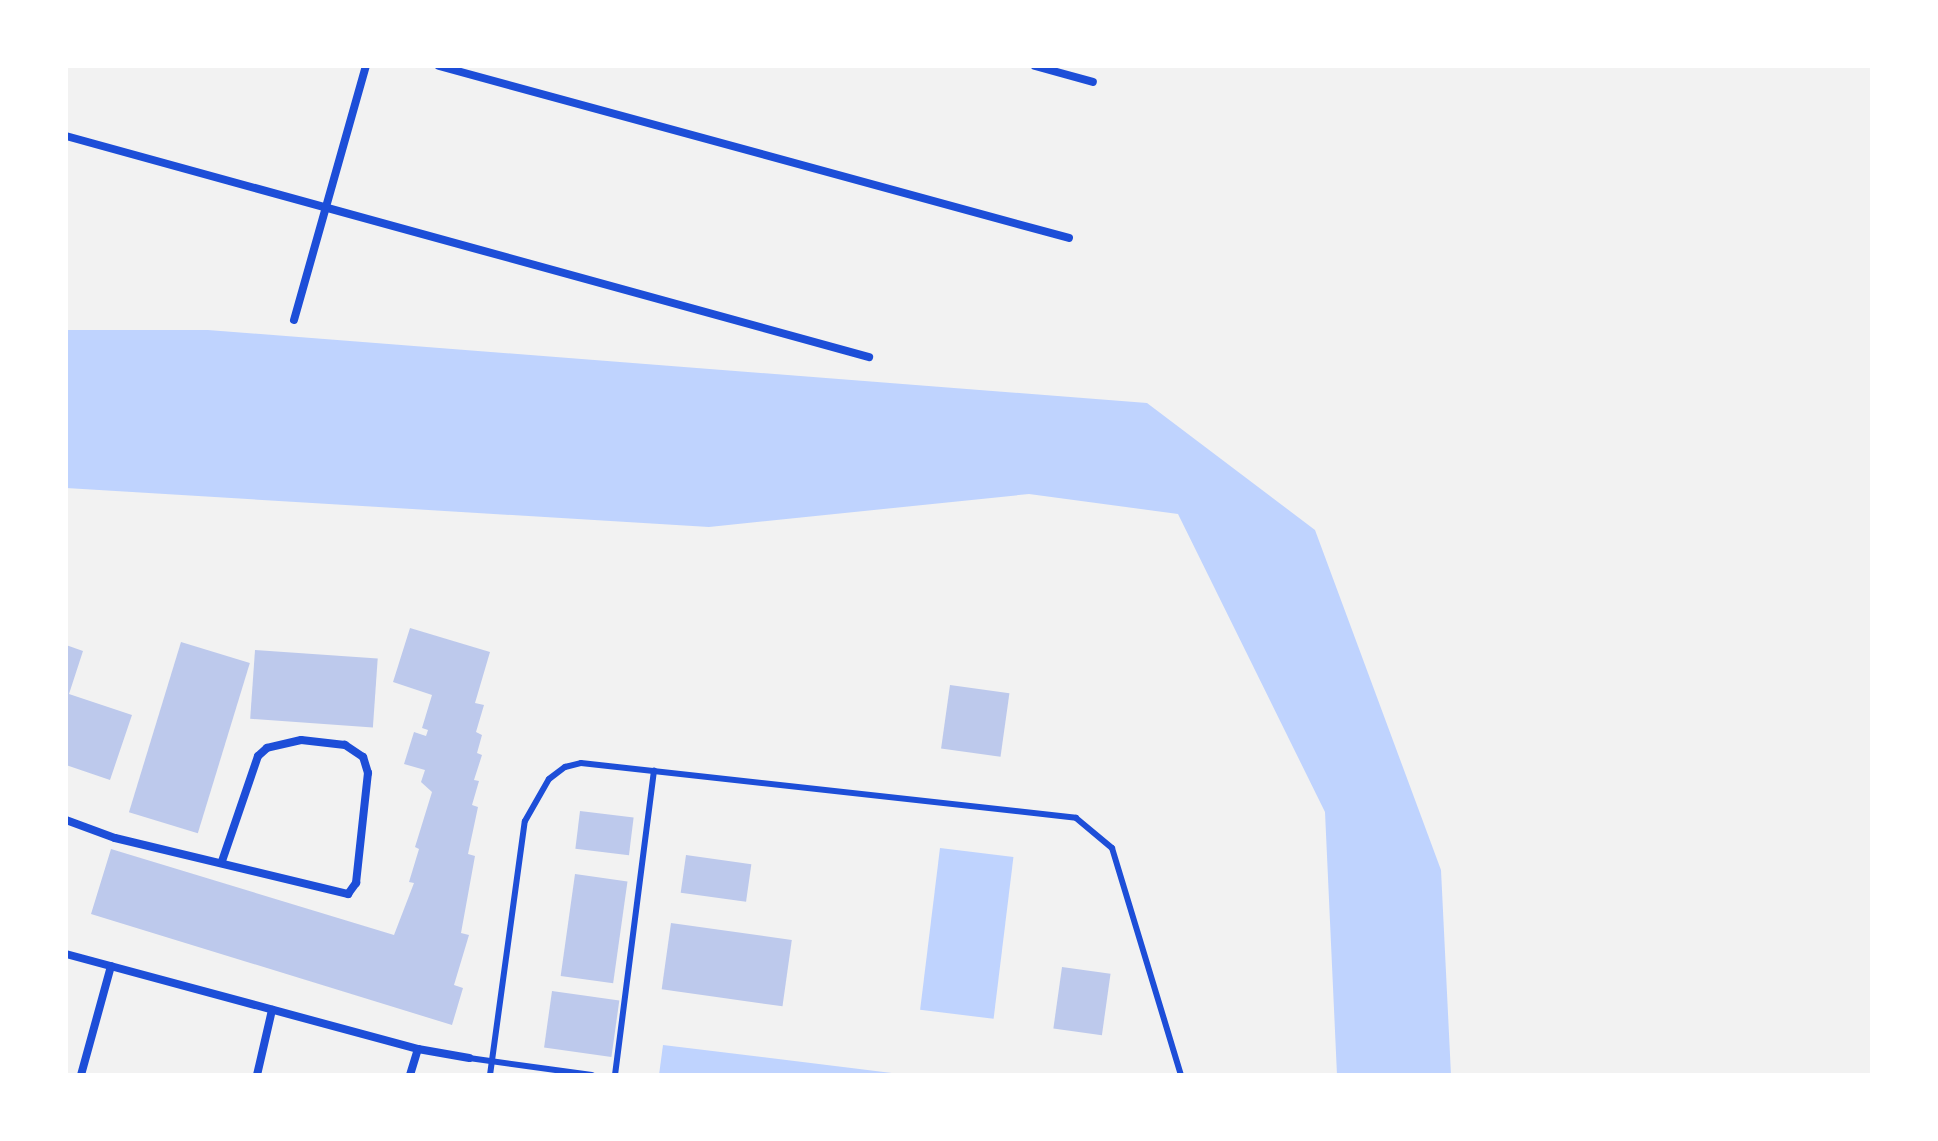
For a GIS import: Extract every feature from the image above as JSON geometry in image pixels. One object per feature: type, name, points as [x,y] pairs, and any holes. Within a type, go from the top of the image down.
[{"type":"street","points":[[294,320],[366,66]]},
{"type":"street","points":[[439,66],[1069,238]]},
{"type":"street","points":[[1035,66],[1093,82]]},
{"type":"street","points":[[66,136],[869,357]]},
{"type":"street","points":[[66,820],[115,838],[222,861],[348,894],[356,883],[368,773],[363,757],[345,745],[301,740],[267,748],[258,756],[222,861]]},
{"type":"street","points":[[66,954],[418,1049],[469,1058]]},
{"type":"street","points":[[81,1075],[111,966]]},
{"type":"street","points":[[257,1075],[272,1010]]},
{"type":"street","points":[[410,1075],[418,1049]]},
{"type":"lane","points":[[490,1075],[525,821],[533,802],[565,767],[602,764],[1076,818],[1098,831],[1112,848],[1181,1075]]},
{"type":"lane","points":[[615,1075],[654,770]]},
{"type":"lane","points":[[469,1058],[592,1075]]},
{"type":"water","points":[[66,330],[208,330],[1147,403],[1315,530],[1441,870],[1451,1075],[1337,1075],[1325,812],[1178,514],[1029,494],[709,527],[66,488]]},
{"type":"water","points":[[940,848],[1013,857],[994,1019],[920,1010]]},
{"type":"water","points":[[663,1045],[908,1075],[659,1075]]},
{"type":"building","points":[[410,628],[490,652],[475,703],[484,705],[476,732],[482,735],[477,753],[482,755],[474,780],[479,781],[472,805],[478,807],[468,854],[475,856],[461,933],[469,935],[454,985],[463,988],[452,1025],[91,914],[111,849],[394,935],[414,883],[409,882],[419,849],[415,847],[432,792],[421,782],[425,770],[404,764],[414,732],[426,736],[428,730],[422,728],[432,695],[393,682]]},
{"type":"building","points":[[181,642],[250,663],[198,833],[129,812]]},
{"type":"building","points":[[66,645],[83,651],[69,694],[132,715],[110,780],[66,765]]},
{"type":"building","points":[[255,650],[378,659],[373,727],[250,719]]},
{"type":"building","points":[[950,685],[1009,693],[1001,757],[941,748]]},
{"type":"building","points":[[580,811],[634,818],[629,855],[575,849]]},
{"type":"building","points":[[686,855],[751,864],[746,902],[681,893]]},
{"type":"building","points":[[575,874],[627,881],[613,983],[561,976]]},
{"type":"building","points":[[671,923],[792,940],[782,1006],[662,989]]},
{"type":"building","points":[[1062,967],[1111,974],[1102,1035],[1053,1028]]},
{"type":"building","points":[[552,991],[619,1000],[611,1057],[544,1047]]}]
